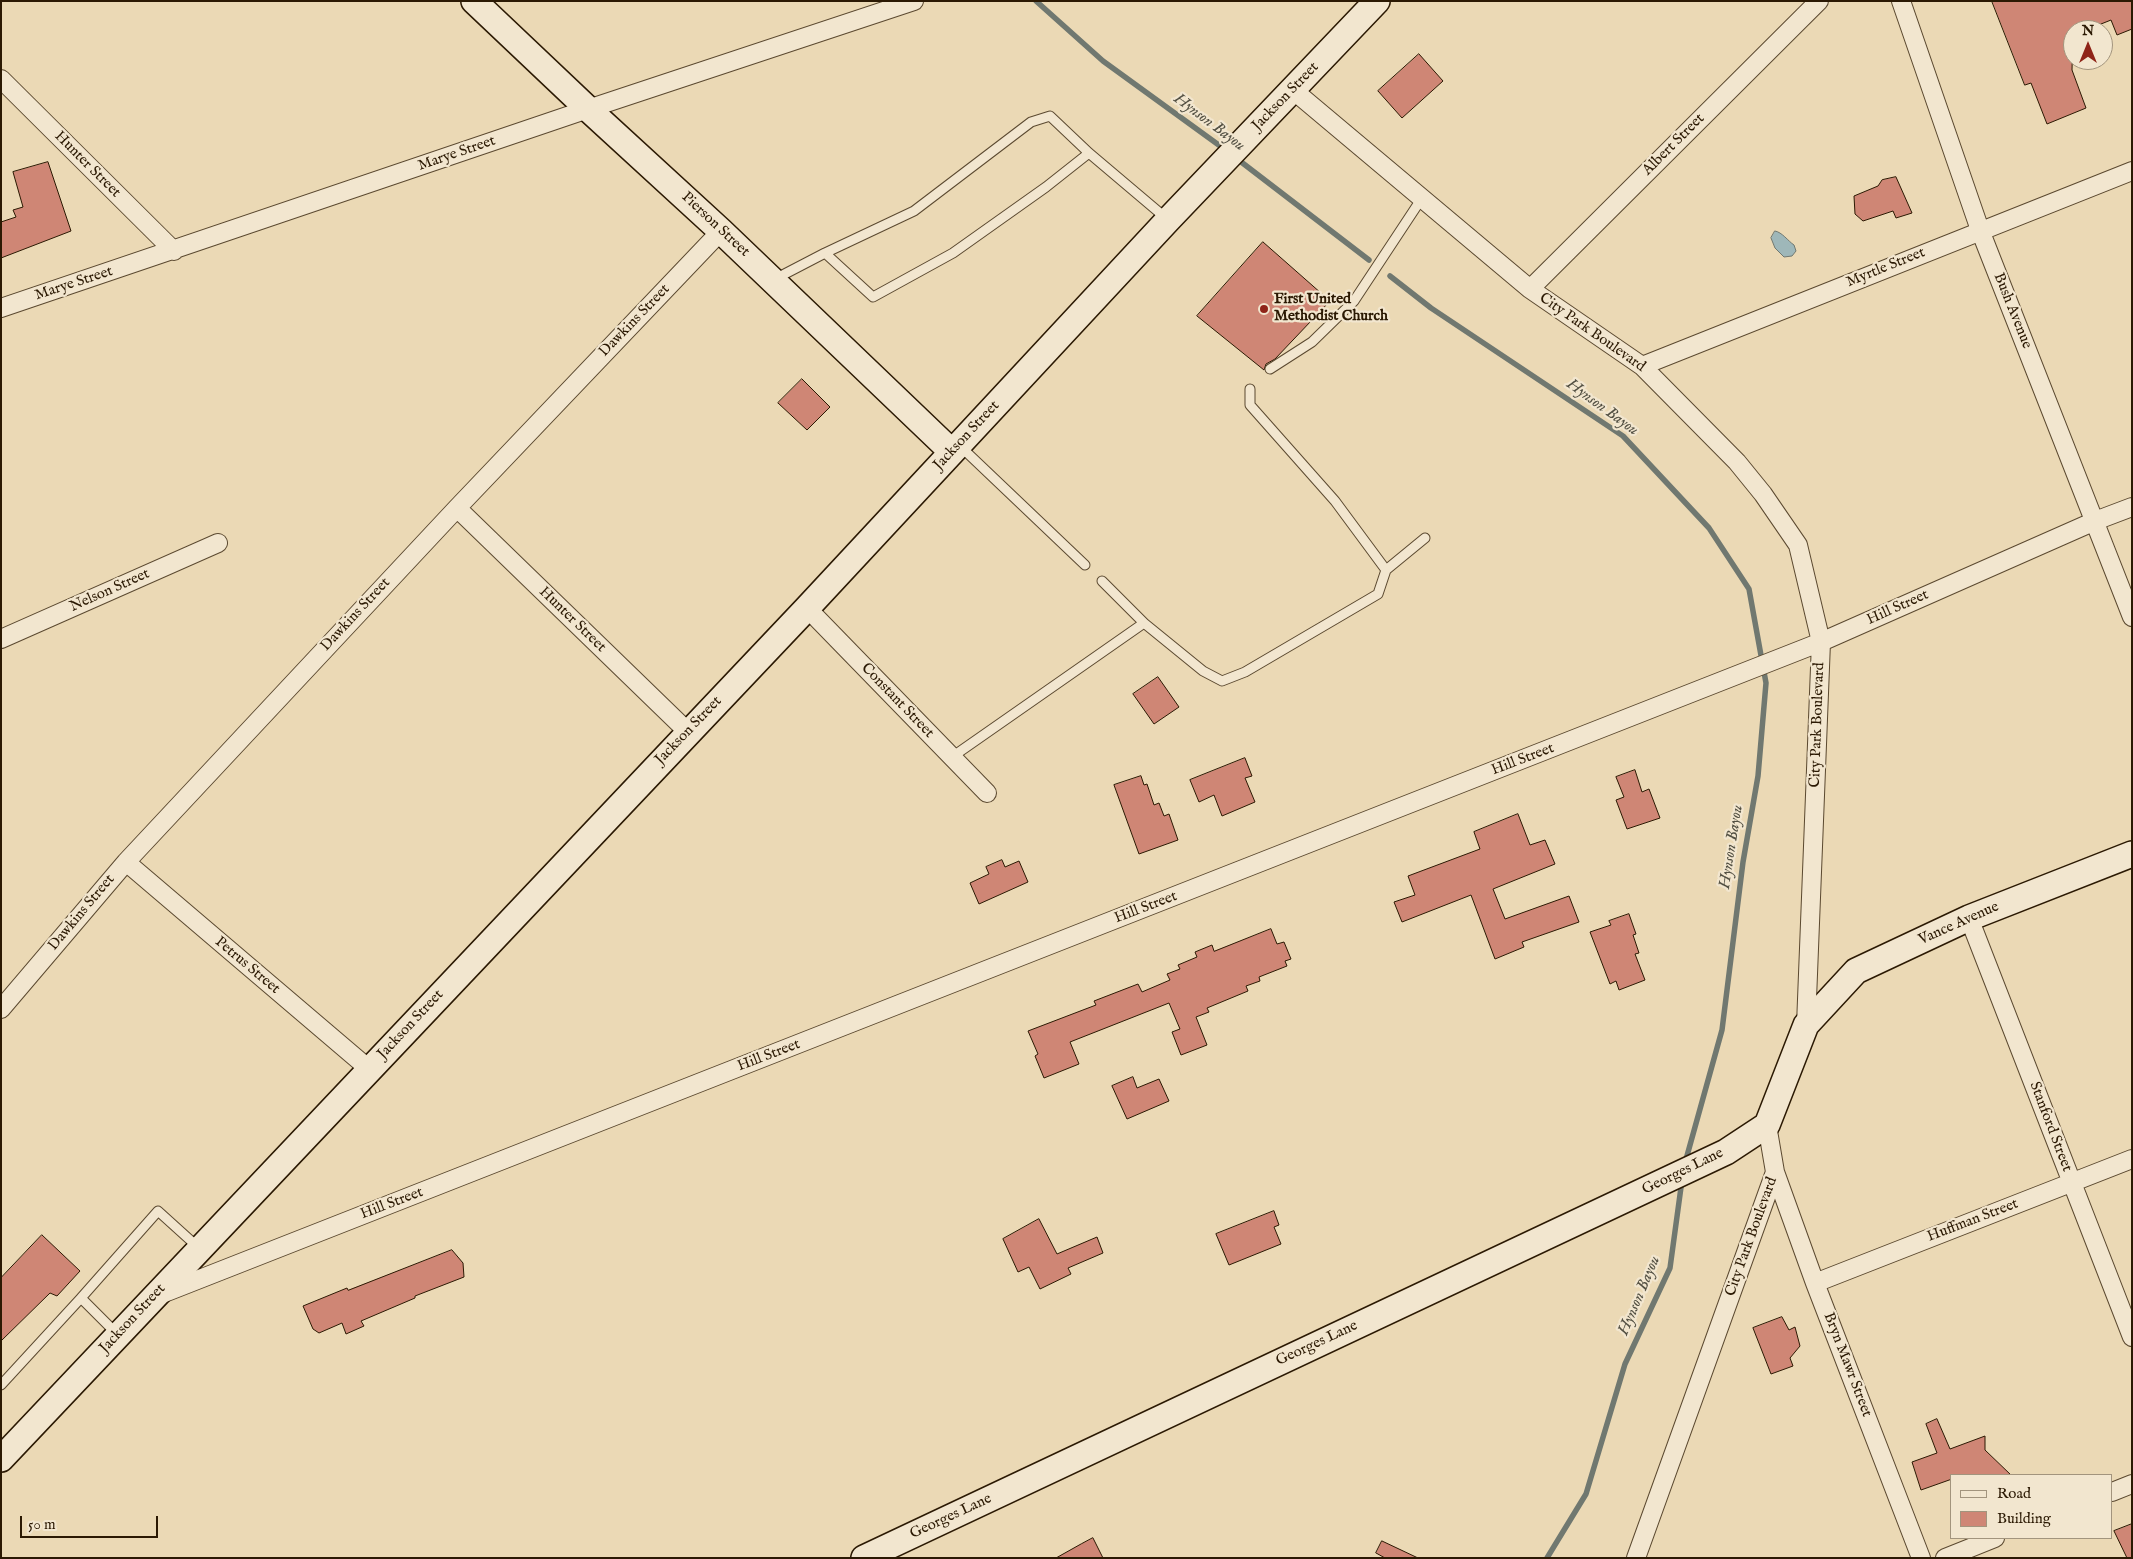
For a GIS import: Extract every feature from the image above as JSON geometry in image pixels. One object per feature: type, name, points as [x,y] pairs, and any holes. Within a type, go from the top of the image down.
[{"type":"street","name":"Pierson Street","points":[[474,1],[588,109],[722,230],[773,280],[956,448]]},
{"type":"street","name":"Marye Street","points":[[1,308],[174,251],[588,109],[914,1]]},
{"type":"street","name":"Jackson Street","points":[[2,1457],[807,608],[1168,220],[1377,1]]},
{"type":"street","name":"Albert Street","points":[[1530,289],[1819,1]]},
{"type":"street","name":"Bush Avenue","points":[[1901,1],[1980,230],[2132,616]]},
{"type":"street","name":"Hunter Street","points":[[1,79],[174,251]]},
{"type":"street","name":"City Park Boulevard","points":[[1293,90],[1530,289],[1642,366],[1738,462],[1798,545],[1821,642],[1806,1025],[1767,1125],[1775,1172],[1636,1558]]},
{"type":"street","name":"Myrtle Street","points":[[1642,366],[2132,171]]},
{"type":"street","name":"Dawkins Street","points":[[1,1009],[126,862],[457,508],[722,230]]},
{"type":"street","name":"Hill Street","points":[[155,1297],[1821,642],[2132,506]]},
{"type":"street","name":"Hunter Street","points":[[457,508],[688,732]]},
{"type":"street","name":"Nelson Street","points":[[1,639],[218,543]]},
{"type":"street","name":"Constant Street","points":[[807,608],[987,793]]},
{"type":"street","name":"Vance Avenue","points":[[1806,1025],[1856,971],[1969,918],[2132,854]]},
{"type":"street","name":"Petrus Street","points":[[126,862],[369,1069]]},
{"type":"street","name":"Stanford Street","points":[[1969,918],[2132,1337]]},
{"type":"street","name":"Georges Lane","points":[[864,1558],[1726,1152],[1767,1125]]},
{"type":"street","name":"Huffman Street","points":[[1815,1283],[2132,1159]]},
{"type":"street","name":"Bryn Mawr Street","points":[[1775,1172],[1815,1283],[1921,1558]]},
{"type":"street","points":[[2113,1492],[2132,1484]]},
{"type":"street","points":[[1945,1558],[1992,1539]]},
{"type":"lane","points":[[773,280],[914,211],[1031,122],[1050,116],[1089,153],[1168,220]]},
{"type":"lane","points":[[825,253],[873,298],[953,253],[1089,153]]},
{"type":"lane","points":[[1270,369],[1312,342],[1354,301],[1422,198]]},
{"type":"lane","points":[[1250,390],[1250,405],[1335,501],[1386,570]]},
{"type":"lane","points":[[956,448],[1085,565]]},
{"type":"lane","points":[[1102,582],[1144,623],[1204,671],[1222,681],[1245,672],[1378,594],[1386,570],[1425,538]]},
{"type":"lane","points":[[952,757],[1144,623]]},
{"type":"lane","points":[[1,1385],[158,1211],[200,1249]]},
{"type":"lane","points":[[81,1298],[118,1335]]},
{"type":"water","points":[[1775,231],[1783,235],[1794,245],[1796,251],[1792,256],[1784,257],[1775,248],[1771,238]]},
{"type":"building","points":[[1992,1],[2132,1],[2132,29],[2117,35],[2113,20],[2063,20],[2063,70],[2072,70],[2086,108],[2047,124],[2031,83],[2025,85]]},
{"type":"building","points":[[1419,54],[1443,81],[1402,118],[1378,91]]},
{"type":"building","points":[[48,162],[71,231],[1,258],[1,222],[16,217],[13,210],[23,207],[13,172]]},
{"type":"building","points":[[1896,177],[1912,213],[1896,218],[1893,211],[1863,221],[1855,214],[1854,196],[1878,186],[1882,180]]},
{"type":"building","name":"First United Methodist Church","points":[[1263,242],[1330,301],[1275,359],[1266,364],[1264,370],[1197,316]]},
{"type":"building","points":[[802,379],[830,407],[807,430],[778,403]]},
{"type":"building","points":[[1158,677],[1179,707],[1154,724],[1133,694]]},
{"type":"building","points":[[1245,758],[1252,776],[1245,778],[1255,802],[1222,816],[1214,795],[1199,802],[1190,780]]},
{"type":"building","points":[[1635,770],[1642,792],[1649,789],[1660,818],[1627,829],[1616,800],[1624,797],[1616,777]]},
{"type":"building","points":[[1141,776],[1144,785],[1147,784],[1154,805],[1159,803],[1164,816],[1169,814],[1178,840],[1139,854],[1114,785]]},
{"type":"building","points":[[1518,814],[1530,845],[1545,840],[1555,864],[1493,889],[1505,919],[1569,896],[1579,922],[1522,942],[1524,947],[1495,959],[1471,895],[1402,922],[1394,902],[1415,895],[1408,876],[1480,849],[1474,832]]},
{"type":"building","points":[[1002,860],[1005,867],[1019,861],[1028,882],[979,904],[970,883],[989,874],[986,867]]},
{"type":"building","points":[[1629,914],[1636,934],[1633,935],[1639,953],[1635,954],[1645,980],[1619,990],[1616,981],[1610,984],[1590,932],[1611,925],[1609,921]]},
{"type":"building","points":[[1271,929],[1277,944],[1284,942],[1291,959],[1285,961],[1287,966],[1259,977],[1260,981],[1246,986],[1248,991],[1207,1008],[1209,1012],[1196,1017],[1207,1045],[1181,1055],[1172,1032],[1180,1029],[1169,1003],[1070,1042],[1079,1064],[1044,1078],[1035,1056],[1038,1054],[1028,1031],[1096,1005],[1094,1001],[1138,984],[1142,992],[1170,980],[1167,974],[1180,969],[1178,965],[1197,957],[1195,952],[1212,945],[1214,951]]},
{"type":"building","points":[[1133,1077],[1137,1088],[1159,1079],[1169,1101],[1127,1119],[1112,1086]]},
{"type":"building","points":[[1274,1211],[1279,1225],[1274,1227],[1281,1244],[1229,1265],[1216,1234]]},
{"type":"building","points":[[1039,1219],[1057,1254],[1097,1237],[1103,1253],[1068,1268],[1071,1274],[1040,1289],[1029,1267],[1018,1272],[1003,1239]]},
{"type":"building","points":[[42,1235],[80,1271],[57,1296],[50,1293],[1,1341],[1,1278]]},
{"type":"building","points":[[452,1250],[463,1263],[464,1277],[415,1296],[415,1298],[361,1321],[364,1326],[346,1334],[342,1323],[319,1333],[313,1329],[303,1306]]},
{"type":"building","points":[[1782,1317],[1789,1330],[1795,1327],[1800,1346],[1790,1358],[1793,1366],[1771,1374],[1753,1328]]},
{"type":"building","points":[[1937,1419],[1950,1449],[1985,1436],[1985,1450],[2010,1474],[1950,1474],[1950,1480],[1921,1490],[1912,1462],[1937,1453],[1926,1424]]},
{"type":"building","points":[[2132,1524],[2132,1558],[2127,1558],[2114,1531]]},
{"type":"building","points":[[1093,1538],[1103,1558],[1056,1558],[1081,1544]]},
{"type":"building","points":[[1382,1541],[1418,1558],[1385,1558],[1376,1553]]},
{"type":"waterway","name":"Hynson Bayou","points":[[1036,1],[1103,61],[1227,151]]},
{"type":"waterway","name":"Hynson Bayou","points":[[1236,158],[1369,260]]},
{"type":"waterway","name":"Hynson Bayou","points":[[1390,276],[1431,308],[1623,436],[1709,528],[1749,589],[1766,683],[1758,776],[1743,862],[1722,1030],[1685,1163]]},
{"type":"waterway","name":"Hynson Bayou","points":[[1547,1558],[1586,1494],[1625,1364],[1670,1268],[1682,1180]]},
{"type":"place","name":"First United Methodist Church","points":[[1264,309]]}]
